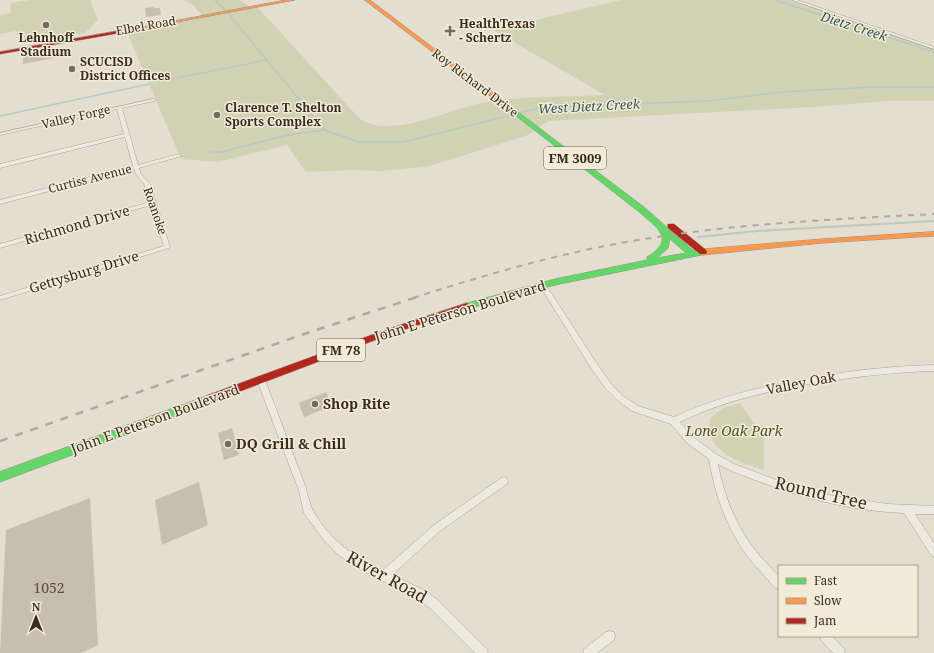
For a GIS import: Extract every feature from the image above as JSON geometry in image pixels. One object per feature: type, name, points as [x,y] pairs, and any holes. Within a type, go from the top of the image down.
[{"type":"main road","name":"Elbel Road","points":[[0,52],[292,0]]},
{"type":"main road","name":"Roy Richard Drive","points":[[367,0],[641,209],[692,254]]},
{"type":"main road","name":"Roy Richard Drive","points":[[641,209],[668,223],[703,252]]},
{"type":"main road","points":[[646,262],[665,249],[668,242],[667,236],[661,228]]},
{"type":"main road","name":"FM 78","points":[[703,252],[822,241],[934,234]]},
{"type":"main road","name":"John E Peterson Boulevard","points":[[0,477],[388,332],[473,304],[542,284],[646,262],[703,252]]},
{"type":"street","points":[[794,0],[934,48]]},
{"type":"street","name":"Valley Forge","points":[[0,134],[153,100]]},
{"type":"street","name":"Roanoke","points":[[119,107],[136,167],[139,174],[147,184],[167,247]]},
{"type":"street","points":[[0,166],[127,135]]},
{"type":"street","name":"Curtiss Avenue","points":[[0,202],[179,156]]},
{"type":"street","name":"Richmond Drive","points":[[0,246],[153,203]]},
{"type":"street","name":"Gettysburg Drive","points":[[0,298],[167,247]]},
{"type":"street","points":[[542,284],[609,387],[620,398],[636,409],[674,421]]},
{"type":"street","name":"Valley Oak","points":[[674,421],[708,406],[738,396],[773,388],[846,375],[911,368],[934,368]]},
{"type":"street","name":"River Road","points":[[261,380],[303,491],[309,513],[326,536],[340,551],[361,566],[418,593],[434,604],[483,653]]},
{"type":"street","name":"Round Tree","points":[[674,421],[690,440],[713,457],[731,467],[782,486],[829,499],[888,508],[934,510]]},
{"type":"street","points":[[713,457],[723,498],[730,516],[746,545],[778,583]]},
{"type":"street","points":[[384,576],[438,528],[504,481]]},
{"type":"street","points":[[907,509],[934,552]]},
{"type":"street","points":[[588,653],[610,636]]},
{"type":"street","points":[[826,637],[840,653]]},
{"type":"green space","name":"Lehnhoff Stadium","points":[[30,0],[90,0],[98,20],[85,33],[32,42],[31,37],[18,39],[16,31],[0,34],[0,15],[11,13],[10,3]]},
{"type":"green space","points":[[182,0],[240,0],[248,6],[259,9],[360,119],[373,125],[388,126],[422,121],[472,105],[501,100],[605,95],[493,30],[621,0],[789,0],[934,49],[934,101],[886,101],[813,107],[548,121],[528,135],[430,166],[382,171],[351,170],[306,172],[287,145],[218,162],[181,159],[127,32],[204,18],[192,4]]},
{"type":"green space","name":"Lone Oak Park","points":[[740,403],[764,438],[764,470],[732,458],[719,448],[710,434],[710,418],[723,408]]},
{"type":"building","points":[[145,8],[160,8],[161,15],[146,17]]},
{"type":"building","points":[[58,51],[59,57],[23,64],[23,57]]},
{"type":"building","name":"Shop Rite","points":[[326,392],[332,406],[304,417],[299,403]]},
{"type":"building","name":"DQ Grill & Chill","points":[[232,428],[239,455],[224,460],[218,433]]},
{"type":"building","points":[[199,482],[208,525],[162,545],[155,500]]},
{"type":"building","points":[[90,498],[98,645],[81,653],[0,653],[6,530]]},
{"type":"waterway","name":"West Dietz Creek","points":[[215,0],[228,13],[267,60]]},
{"type":"waterway","name":"Dietz Creek","points":[[775,0],[934,52]]},
{"type":"waterway","points":[[161,81],[267,60]]},
{"type":"waterway","name":"West Dietz Creek","points":[[267,60],[324,130]]},
{"type":"waterway","points":[[0,116],[149,84]]},
{"type":"waterway","name":"West Dietz Creek","points":[[324,130],[359,142],[403,142],[543,107],[708,101],[782,92],[873,87],[934,87]]},
{"type":"waterway","points":[[211,152],[222,152],[283,136],[324,130]]},
{"type":"waterway","points":[[698,237],[757,231],[934,221]]},
{"type":"railway","points":[[413,298],[531,263],[591,249],[651,238],[757,225],[934,214]]},
{"type":"railway","points":[[0,441],[304,334],[417,297]]},
{"type":"traffic: fast","points":[[512,110],[641,209],[692,254]]},
{"type":"traffic: fast","points":[[650,259],[663,250],[665,246],[666,239],[662,228]]},
{"type":"traffic: fast","points":[[467,306],[555,282],[703,252]]},
{"type":"traffic: fast","points":[[0,477],[212,398]]},
{"type":"traffic: slow","points":[[140,28],[293,0]]},
{"type":"traffic: slow","points":[[367,0],[512,110]]},
{"type":"traffic: slow","points":[[703,252],[822,241],[934,234]]},
{"type":"traffic: jam","points":[[0,53],[140,28]]},
{"type":"traffic: jam","points":[[671,226],[703,252]]},
{"type":"traffic: jam","points":[[212,398],[388,332],[467,306]]},
{"type":"place","name":"Lehnhoff Stadium","points":[[46,25]]},
{"type":"place","name":"HealthTexas - Schertz","points":[[450,31]]},
{"type":"place","name":"SCUCISD District Offices","points":[[72,69]]},
{"type":"place","name":"Clarence T. Shelton Sports Complex","points":[[217,115]]},
{"type":"place","name":"Shop Rite","points":[[315,404]]},
{"type":"place","name":"DQ Grill & Chill","points":[[228,444]]}]
